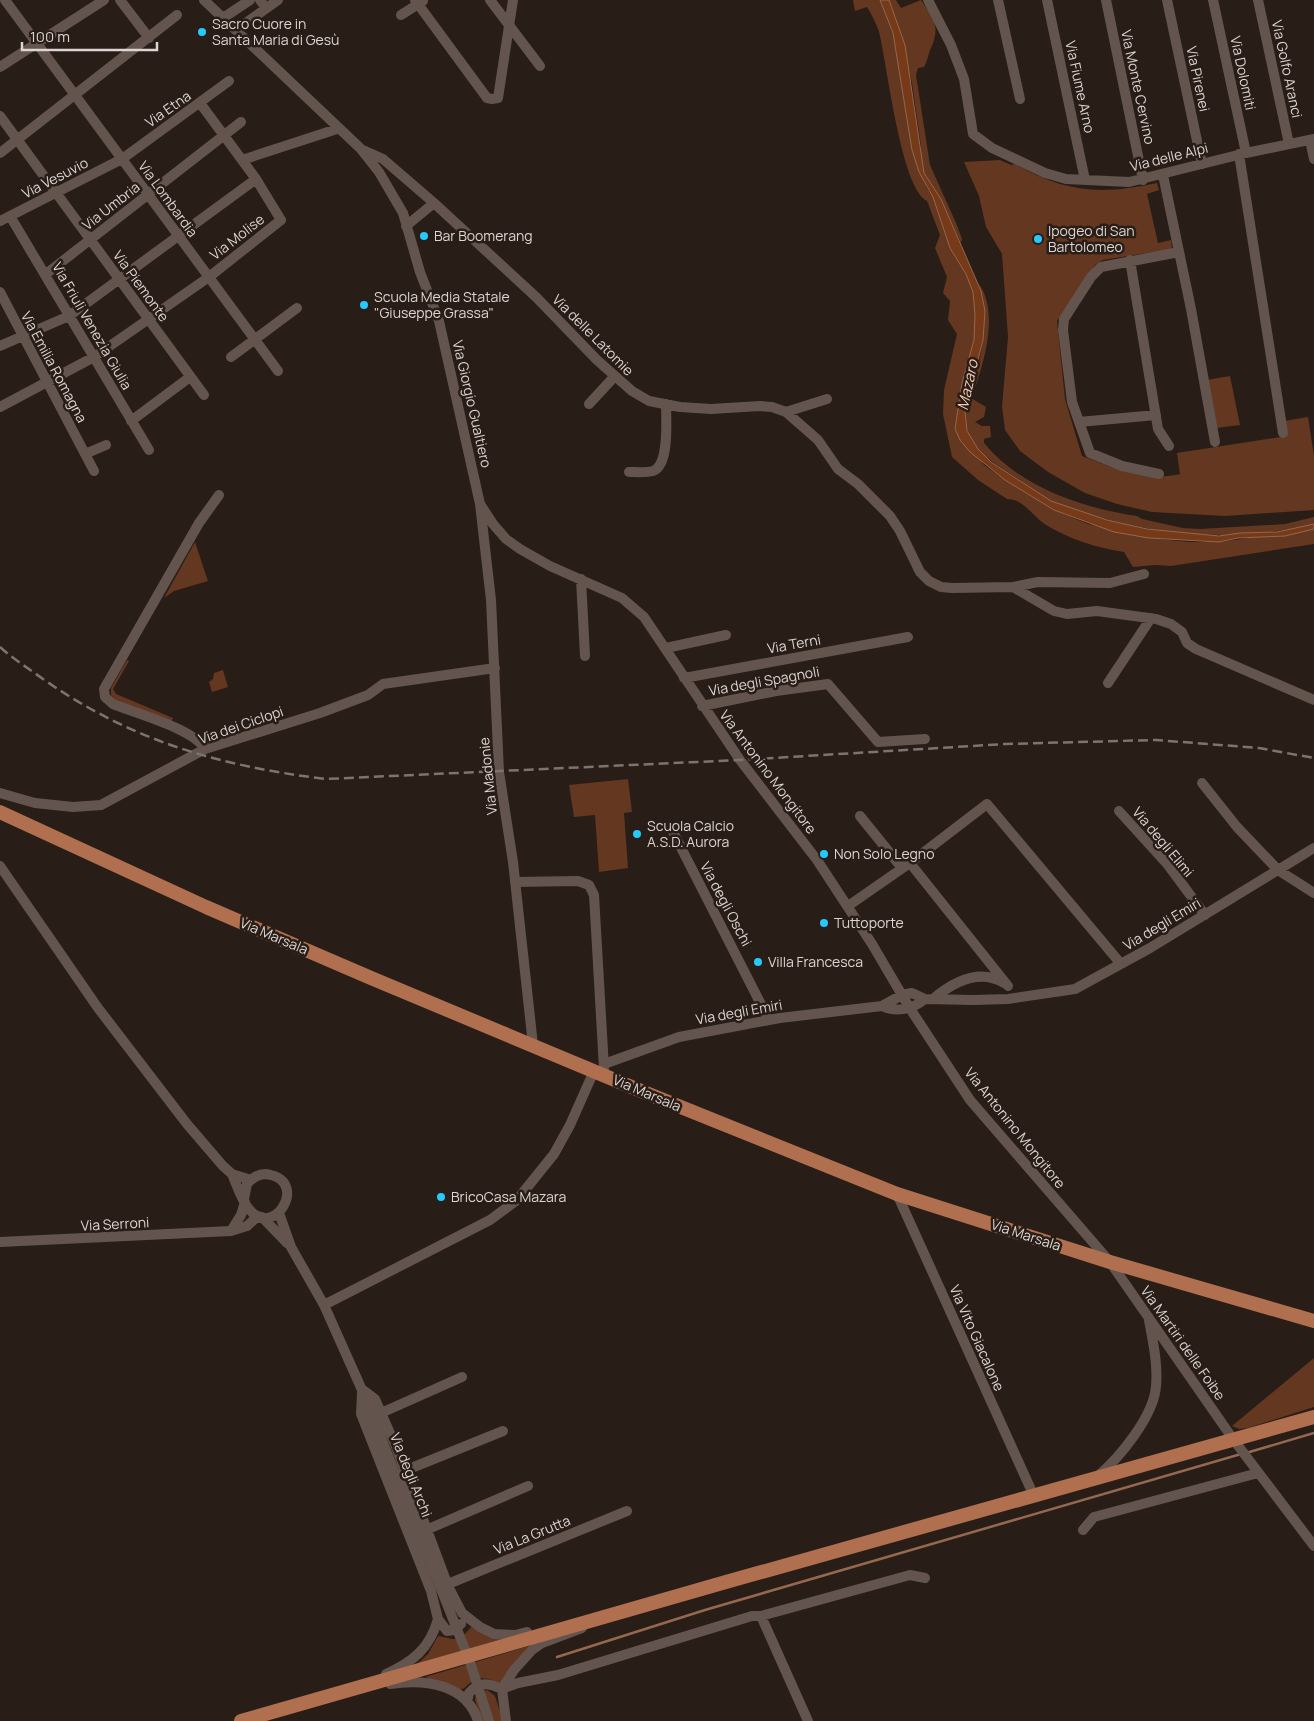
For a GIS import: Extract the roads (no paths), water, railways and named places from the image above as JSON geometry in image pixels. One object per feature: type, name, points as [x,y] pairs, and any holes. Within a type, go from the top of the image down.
[{"type":"main road","name":"Via Marsala","points":[[0,812],[206,907],[532,1045],[600,1070],[897,1194],[1110,1262],[1314,1321]]},
{"type":"main road","points":[[241,1721],[608,1616],[664,1602],[1032,1494],[1237,1444],[1314,1417]]},
{"type":"street","name":"Via Lombardia","points":[[5,0],[278,371]]},
{"type":"street","points":[[0,67],[104,0]]},
{"type":"street","points":[[120,0],[149,38]]},
{"type":"street","points":[[204,0],[360,148]]},
{"type":"street","points":[[223,18],[250,0]]},
{"type":"street","points":[[236,30],[263,4],[278,0]]},
{"type":"street","points":[[490,0],[540,66]]},
{"type":"street","points":[[401,15],[419,1],[487,98],[492,99],[498,98],[512,0]]},
{"type":"street","name":"Via delle Alpi","points":[[928,0],[951,45],[964,79],[973,134],[992,148],[1045,173],[1066,179],[1129,182],[1312,139]]},
{"type":"street","points":[[998,0],[1020,99]]},
{"type":"street","name":"Via Fiume Arno","points":[[1047,0],[1085,180]]},
{"type":"street","name":"Via Monte Cervino","points":[[1106,0],[1143,180]]},
{"type":"street","name":"Via Pirenei","points":[[1167,0],[1202,164]]},
{"type":"street","name":"Via Dolomiti","points":[[1213,0],[1243,154],[1283,433]]},
{"type":"street","name":"Via Golfo Aranci","points":[[1258,0],[1289,144]]},
{"type":"street","points":[[0,153],[176,15]]},
{"type":"street","name":"Via Etna","points":[[122,159],[200,104],[229,81]]},
{"type":"street","name":"Via Molise","points":[[0,406],[94,357],[149,320],[281,220],[256,179],[200,104]]},
{"type":"street","name":"Via Piemonte","points":[[0,116],[204,395]]},
{"type":"street","name":"Via Umbria","points":[[46,274],[240,122]]},
{"type":"street","points":[[242,160],[337,128]]},
{"type":"street","points":[[1312,139],[1314,160]]},
{"type":"street","name":"Via delle Latomie","points":[[360,148],[383,159],[434,203],[536,297],[614,377],[632,391],[649,401],[666,404],[711,410],[772,407],[786,412]]},
{"type":"street","name":"Via Giorgio Gualtiero","points":[[360,148],[391,192],[403,213],[420,272],[439,321],[480,504]]},
{"type":"street","name":"Via Vesuvio","points":[[0,220],[122,159]]},
{"type":"street","points":[[1163,175],[1215,442]]},
{"type":"street","points":[[0,346],[69,316],[256,179]]},
{"type":"street","points":[[406,226],[434,203]]},
{"type":"street","name":"Via Friuli Venezia Giulia","points":[[10,216],[149,450]]},
{"type":"street","points":[[1159,474],[1122,466],[1090,453],[1069,388],[1063,330],[1064,319],[1092,277],[1101,267],[1179,252]]},
{"type":"street","points":[[1130,260],[1156,415],[1162,438],[1169,446]]},
{"type":"street","name":"Via Emilia Romagna","points":[[0,292],[94,471]]},
{"type":"street","points":[[230,357],[297,308]]},
{"type":"street","points":[[131,421],[190,377]]},
{"type":"street","points":[[589,404],[614,377]]},
{"type":"street","points":[[786,412],[827,399]]},
{"type":"street","points":[[629,472],[652,471],[658,467],[663,458],[666,444],[666,404]]},
{"type":"street","points":[[786,412],[818,440],[838,469],[858,484],[890,516],[900,531],[920,572],[929,581],[941,587],[1013,587],[1038,582],[1110,583],[1144,574]]},
{"type":"street","points":[[1079,422],[1156,415]]},
{"type":"street","points":[[85,454],[106,445]]},
{"type":"street","points":[[205,749],[202,743],[186,733],[113,704],[105,697],[104,688],[199,523],[219,495]]},
{"type":"street","name":"Via Antonino Mongitore","points":[[480,504],[506,539],[534,558],[622,598],[644,617],[666,648],[702,706],[764,793],[784,815],[817,860],[970,1100],[1110,1262]]},
{"type":"street","name":"Via Madonie","points":[[480,504],[491,600],[499,772],[516,882],[532,1045]]},
{"type":"street","points":[[581,579],[585,656]]},
{"type":"street","points":[[1013,587],[1054,611],[1067,614],[1097,611],[1151,618],[1171,624],[1196,649],[1314,700]]},
{"type":"street","points":[[1108,684],[1151,618]]},
{"type":"street","points":[[666,648],[726,635]]},
{"type":"street","name":"Via Terni","points":[[684,678],[908,637]]},
{"type":"street","name":"Via dei Ciclopi","points":[[0,793],[44,804],[73,807],[101,805],[205,749],[320,713],[368,694],[383,684],[495,668]]},
{"type":"street","name":"Via degli Spagnoli","points":[[702,706],[776,691],[828,684],[878,742],[925,739]]},
{"type":"street","points":[[1202,782],[1237,827],[1278,870],[1314,893]]},
{"type":"street","points":[[848,906],[906,866],[988,804],[1121,964]]},
{"type":"street","name":"Via degli Elimi","points":[[1119,811],[1168,865],[1205,914]]},
{"type":"street","points":[[860,816],[960,923],[1015,998]]},
{"type":"street","name":"Via degli Oschi","points":[[671,828],[770,1020]]},
{"type":"street","name":"Via degli Emiri","points":[[882,1006],[902,995],[912,993],[929,999],[1015,998],[1075,989],[1121,964],[1314,848]]},
{"type":"street","points":[[0,866],[109,1023],[211,1154],[232,1174],[244,1201],[250,1211],[260,1216],[271,1217],[279,1213],[285,1205],[287,1195],[282,1182],[269,1174],[259,1175],[251,1180],[245,1189],[244,1201],[241,1215],[231,1231]]},
{"type":"street","points":[[324,1305],[490,1220],[517,1200],[554,1154],[600,1070],[594,895],[592,890],[589,885],[578,881],[516,882]]},
{"type":"street","name":"Via degli Emiri","points":[[600,1070],[679,1037],[770,1020],[882,1006],[899,1010],[929,999],[957,981],[967,979],[997,979],[1008,986]]},
{"type":"street","points":[[232,1174],[251,1180]]},
{"type":"street","name":"Via Vito Giacalone","points":[[897,1194],[1032,1494]]},
{"type":"street","name":"Via degli Archi","points":[[279,1213],[291,1247],[324,1305],[362,1390],[470,1662],[489,1721]]},
{"type":"street","name":"Via degli Archi","points":[[260,1216],[291,1247]]},
{"type":"street","name":"Via Serroni","points":[[0,1242],[231,1231],[247,1226],[260,1216]]},
{"type":"street","name":"Via Martiri delle Foibe","points":[[1110,1262],[1237,1444],[1314,1546]]},
{"type":"street","points":[[1097,1477],[1125,1448],[1143,1422],[1156,1388],[1155,1355],[1148,1315]]},
{"type":"street","points":[[381,1413],[462,1378]]},
{"type":"street","points":[[362,1390],[375,1399],[426,1530],[462,1613],[462,1622],[454,1630],[447,1631],[438,1619],[431,1592],[361,1414],[362,1390]]},
{"type":"street","points":[[404,1471],[503,1431]]},
{"type":"street","points":[[1083,1530],[1094,1517],[1255,1469]]},
{"type":"street","points":[[426,1530],[528,1486]]},
{"type":"street","name":"Via La Grutta","points":[[448,1584],[627,1510]]},
{"type":"street","points":[[502,1690],[518,1683],[558,1675],[752,1616],[761,1616],[910,1575],[925,1578]]},
{"type":"street","points":[[462,1613],[480,1627],[504,1636],[515,1635],[569,1620],[608,1616]]},
{"type":"street","points":[[506,1721],[502,1690],[524,1658],[542,1643],[573,1633],[608,1616]]},
{"type":"street","points":[[761,1616],[808,1721]]},
{"type":"street","points":[[352,1689],[403,1666],[417,1657],[429,1643],[438,1619]]},
{"type":"street","points":[[352,1689],[410,1680],[422,1681],[451,1689],[467,1702],[478,1721]]},
{"type":"street","points":[[467,1702],[469,1693],[480,1684],[491,1684],[502,1690]]},
{"type":"water","name":"Mazaro","points":[[880,0],[889,0],[905,45],[924,173],[941,199],[981,291],[985,311],[983,340],[965,411],[967,431],[978,449],[991,462],[1051,501],[1107,520],[1147,529],[1219,536],[1240,533],[1277,532],[1314,524],[1314,529],[1285,536],[1238,538],[1219,542],[1149,538],[1114,532],[1054,510],[1005,480],[970,452],[960,440],[955,429],[962,383],[974,340],[975,315],[973,292],[966,274],[950,248],[933,197],[919,172],[912,150],[893,33]]},
{"type":"waterway","points":[[1246,1453],[1314,1433]]},
{"type":"waterway","points":[[557,1657],[705,1610],[1241,1454]]},
{"type":"railway","points":[[0,647],[76,701],[143,734],[213,758],[249,767],[326,779],[740,760],[1005,744],[1156,740],[1259,748],[1314,758]]},
{"type":"place","name":"Sacro Cuore in Santa Maria di Gesù","points":[[202,32]]},
{"type":"place","name":"Bar Boomerang","points":[[424,236]]},
{"type":"place","name":"Ipogeo di San Bartolomeo","points":[[1038,239]]},
{"type":"place","name":"Scuola Media Statale \"Giuseppe Grassa\"","points":[[364,305]]},
{"type":"place","name":"Scuola Calcio A.S.D. Aurora","points":[[637,834]]},
{"type":"place","name":"Non Solo Legno","points":[[824,854]]},
{"type":"place","name":"Tuttoporte","points":[[824,923]]},
{"type":"place","name":"Villa Francesca","points":[[758,962]]},
{"type":"place","name":"BricoCasa Mazara","points":[[441,1197]]}]
